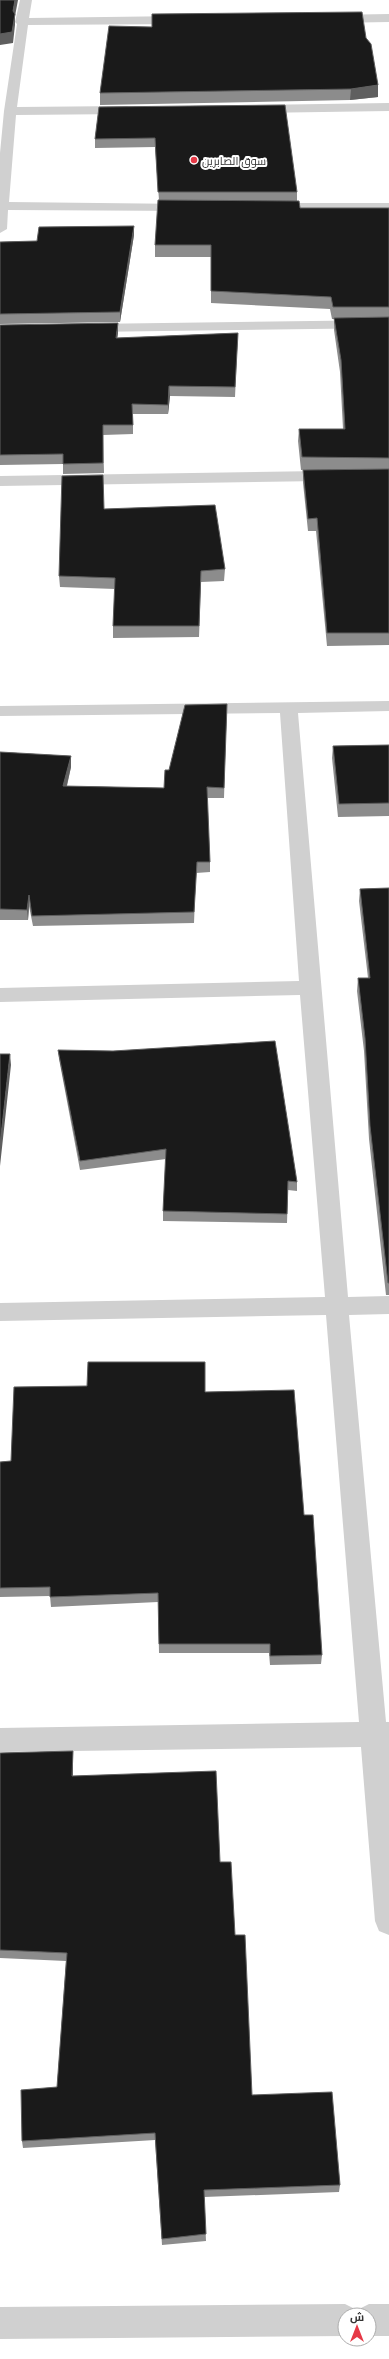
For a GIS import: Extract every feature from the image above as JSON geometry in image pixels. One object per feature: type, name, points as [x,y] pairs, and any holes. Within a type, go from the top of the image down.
[{"type":"street","points":[[0,229],[10,111],[21,22],[26,0]]},
{"type":"street","points":[[317,19],[389,18]]},
{"type":"street","points":[[21,22],[197,20]]},
{"type":"street","points":[[247,109],[389,107]]},
{"type":"street","points":[[10,111],[137,110]]},
{"type":"street","points":[[1,206],[199,208]]},
{"type":"street","points":[[254,207],[389,207]]},
{"type":"street","points":[[71,328],[389,324]]},
{"type":"street","points":[[0,481],[389,475]]},
{"type":"street","points":[[0,711],[389,706]]},
{"type":"street","points":[[289,708],[336,1307],[381,1734],[389,1921]]},
{"type":"street","points":[[0,995],[310,988]]},
{"type":"street","points":[[0,1312],[389,1305]]},
{"type":"street","points":[[0,1740],[381,1734]]},
{"type":"street","points":[[0,2323],[337,2320]]},
{"type":"street","points":[[377,2320],[389,2320]]},
{"type":"building","points":[[0,0],[15,0],[13,11],[15,14],[12,32],[0,34]]},
{"type":"building","points":[[362,12],[366,38],[371,44],[378,85],[351,89],[100,93],[109,26],[152,27],[152,14]]},
{"type":"building","points":[[285,105],[297,192],[158,192],[155,138],[95,139],[99,107]]},
{"type":"building","points":[[158,200],[299,201],[300,208],[389,208],[389,307],[333,307],[331,297],[211,291],[211,245],[155,245]]},
{"type":"building","points":[[134,226],[120,312],[0,314],[0,242],[37,241],[39,227]]},
{"type":"building","points":[[389,317],[389,458],[302,457],[299,429],[345,429],[341,360],[334,318]]},
{"type":"building","points":[[118,323],[116,338],[238,333],[235,387],[169,386],[168,405],[132,404],[133,425],[103,425],[103,463],[63,464],[63,454],[0,455],[0,325]]},
{"type":"building","points":[[389,469],[389,633],[327,633],[317,518],[308,519],[303,470]]},
{"type":"building","points":[[103,475],[104,509],[215,505],[225,569],[201,571],[199,626],[113,626],[115,578],[59,576],[62,476]]},
{"type":"building","points":[[227,704],[224,788],[207,787],[210,862],[197,862],[194,912],[32,916],[29,895],[27,910],[0,909],[0,752],[71,756],[63,786],[164,788],[165,770],[169,770],[185,705]]},
{"type":"building","points":[[389,745],[389,803],[339,804],[333,746]]},
{"type":"building","points":[[389,888],[388,1283],[370,1126],[365,1038],[358,978],[370,978],[360,889]]},
{"type":"building","points":[[275,1041],[297,1182],[288,1181],[287,1214],[163,1211],[166,1149],[80,1161],[58,1050],[113,1051]]},
{"type":"building","points":[[0,1054],[10,1054],[0,1145]]},
{"type":"building","points":[[88,1362],[205,1362],[205,1392],[294,1390],[304,1515],[313,1515],[322,1655],[270,1656],[270,1644],[159,1644],[158,1593],[50,1597],[50,1587],[0,1588],[0,1462],[11,1461],[14,1387],[87,1386]]},
{"type":"building","points":[[73,1751],[72,1776],[216,1771],[220,1862],[231,1862],[235,1935],[245,1935],[252,2095],[332,2092],[340,2185],[204,2190],[206,2234],[162,2239],[155,2133],[22,2141],[21,2090],[57,2087],[67,1953],[0,1950],[0,1753]]},
{"type":"place","name":"سوق الصابرين","points":[[194,160]]}]
